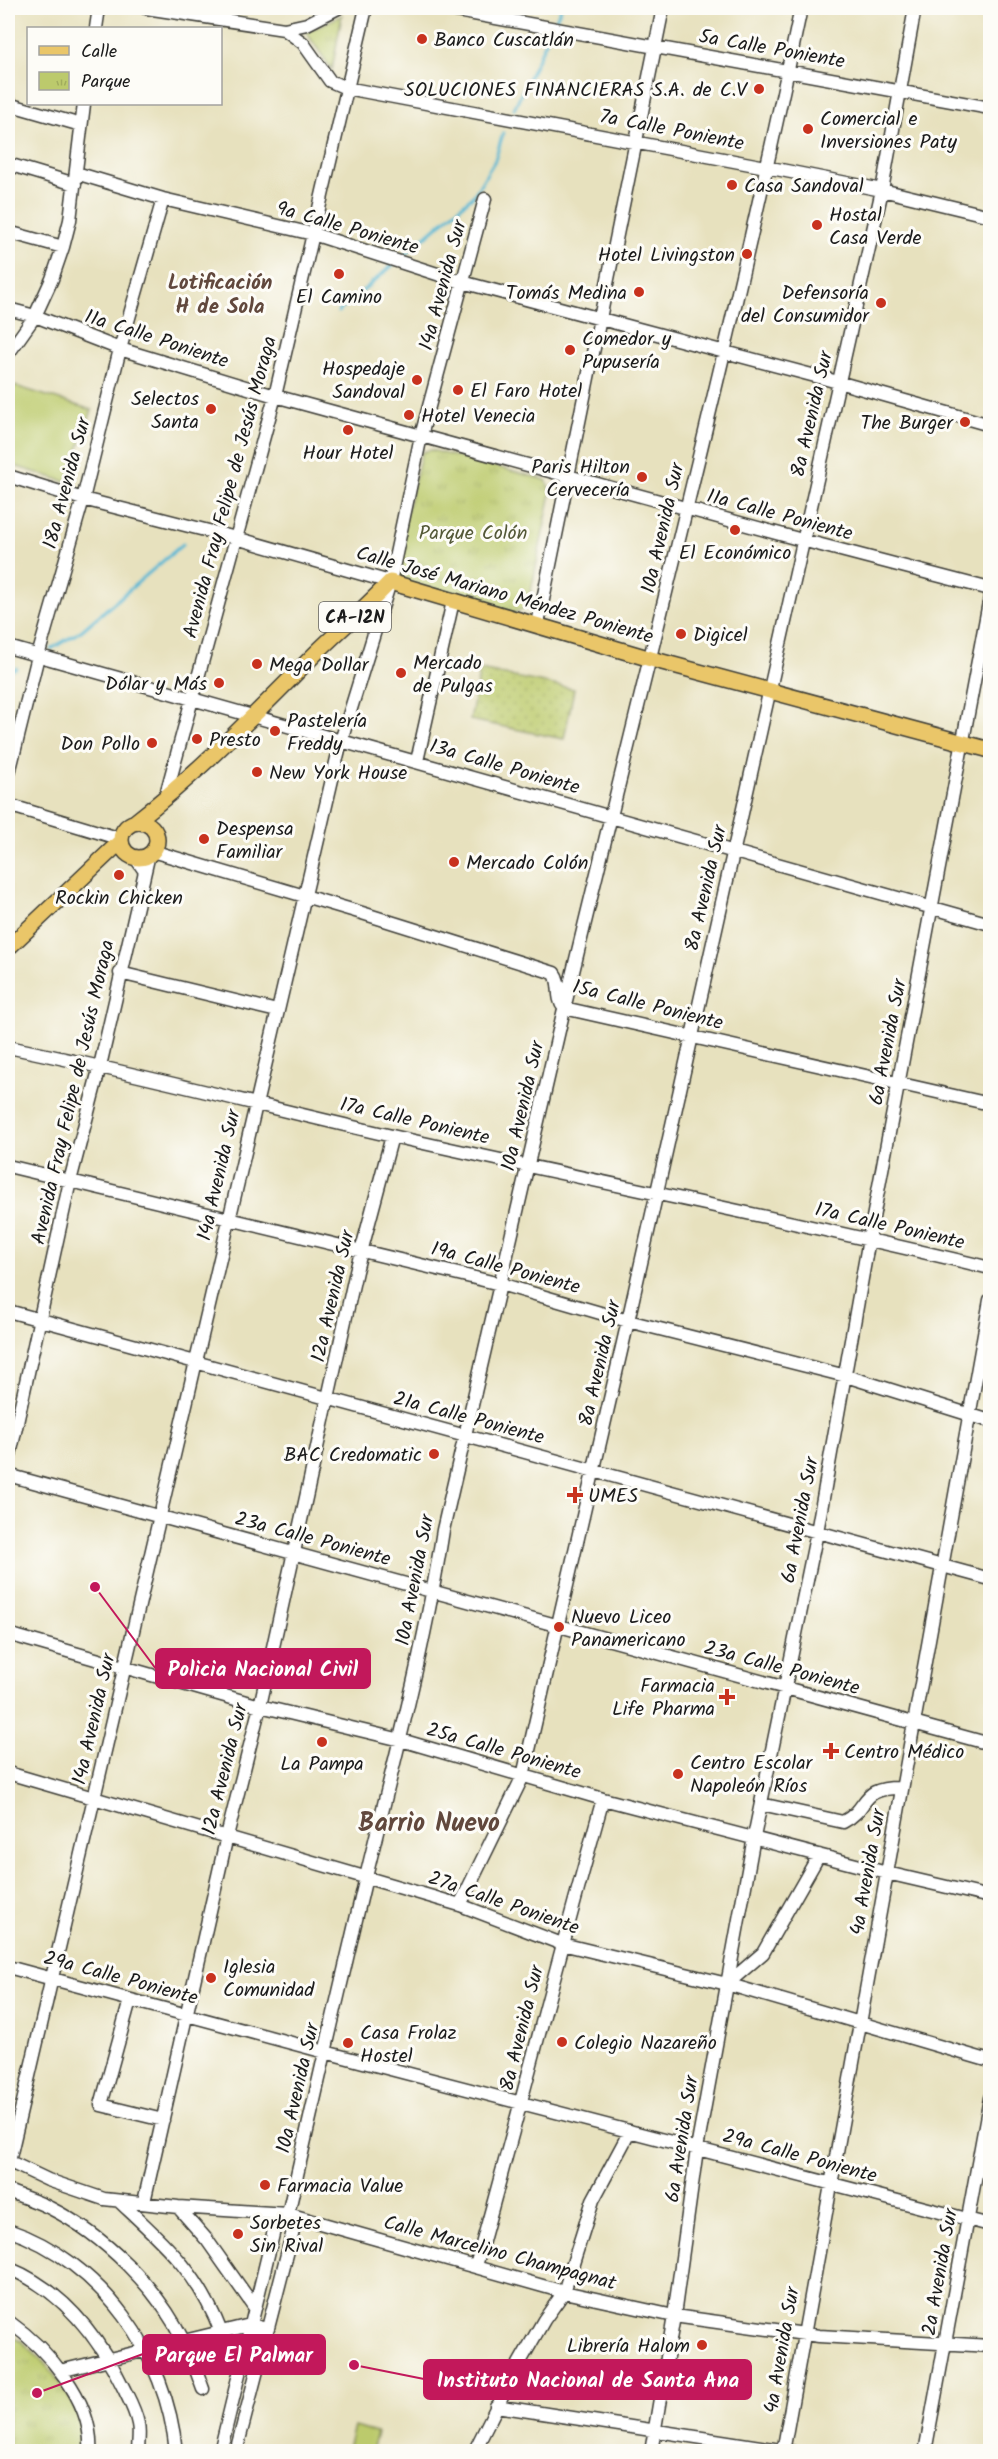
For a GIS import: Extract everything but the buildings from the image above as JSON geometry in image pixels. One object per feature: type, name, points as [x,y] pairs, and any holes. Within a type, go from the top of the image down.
[{"type":"main road","name":"Calle José Mariano Méndez Poniente","points":[[390,582],[651,659],[990,750]]},
{"type":"main road","name":"CA-12N","points":[[255,716],[390,582]]},
{"type":"main road","points":[[136,852],[125,828],[165,799],[255,716]]},
{"type":"main road","points":[[8,948],[102,860],[136,852],[156,836],[165,799]]},
{"type":"main road","points":[[135,822],[146,824],[156,836]]},
{"type":"street","points":[[96,27],[99,8]]},
{"type":"street","points":[[146,8],[205,13],[284,30],[303,44],[330,81],[346,88]]},
{"type":"street","points":[[284,30],[307,24],[338,8]]},
{"type":"street","name":"Avenida Fray Felipe de Jesús Moraga","points":[[165,799],[275,396],[366,8]]},
{"type":"street","name":"5a Calle Poniente","points":[[441,8],[990,108]]},
{"type":"street","points":[[538,624],[663,8]]},
{"type":"street","name":"10a Avenida Sur","points":[[288,2214],[366,1877],[401,1740],[434,1590],[443,1530],[564,1008],[724,353],[801,8]]},
{"type":"street","name":"8a Avenida Sur","points":[[460,1905],[523,1776],[559,1627],[882,190],[915,8]]},
{"type":"street","name":"7a Calle Poniente","points":[[346,88],[882,190],[990,216]]},
{"type":"street","points":[[8,104],[81,124]]},
{"type":"street","points":[[8,354],[35,316],[52,279],[63,247],[70,220],[84,105]]},
{"type":"street","name":"9a Calle Poniente","points":[[8,164],[313,234],[462,282],[990,425]]},
{"type":"street","name":"18a Avenida Sur","points":[[8,777],[38,656],[83,499],[120,349],[163,199]]},
{"type":"street","name":"14a Avenida Sur","points":[[8,2163],[341,741],[390,582],[421,436],[485,199]]},
{"type":"street","points":[[8,232],[63,247]]},
{"type":"street","name":"11a Calle Poniente","points":[[8,309],[35,316],[120,349],[275,396],[686,509],[990,589]]},
{"type":"street","name":"Calle José Mariano Méndez Poniente","points":[[8,476],[83,499],[236,537],[390,582]]},
{"type":"street","name":"6a Avenida Sur","points":[[651,2451],[674,2316],[697,2149],[727,1984],[754,1837],[817,1532],[869,1239],[990,597]]},
{"type":"street","points":[[417,760],[453,601]]},
{"type":"street","name":"13a Calle Poniente","points":[[8,647],[341,741],[417,760],[990,924]]},
{"type":"street","name":"15a Calle Poniente","points":[[8,805],[136,852],[304,897],[554,973],[558,979],[560,1002],[564,1008],[990,1104]]},
{"type":"street","name":"Avenida Fray Felipe de Jesús Moraga","points":[[8,1464],[70,1181],[100,1066],[120,973],[136,852]]},
{"type":"street","points":[[120,973],[278,1011]]},
{"type":"street","name":"17a Calle Poniente","points":[[8,1047],[100,1066],[392,1136],[869,1239],[990,1269]]},
{"type":"street","name":"12a Avenida Sur","points":[[144,2202],[226,1836],[260,1706],[362,1251],[392,1136]]},
{"type":"street","name":"19a Calle Poniente","points":[[8,1166],[500,1284],[628,1321],[846,1376],[990,1421]]},
{"type":"street","name":"4a Avenida Sur","points":[[786,2451],[804,2334],[990,1300]]},
{"type":"street","name":"21a Calle Poniente","points":[[8,1311],[990,1579]]},
{"type":"street","name":"23a Calle Poniente","points":[[8,1475],[990,1744]]},
{"type":"street","name":"25a Calle Poniente","points":[[8,1634],[260,1706],[401,1740],[603,1799],[887,1873],[990,1897]]},
{"type":"street","name":"27a Calle Poniente","points":[[8,1773],[460,1905],[562,1944],[727,1984],[990,2061]]},
{"type":"street","points":[[761,1804],[843,1822],[877,1790],[902,1788]]},
{"type":"street","name":"8a Avenida Sur","points":[[476,2266],[603,1799]]},
{"type":"street","points":[[727,1984],[763,1953],[819,1855]]},
{"type":"street","name":"29a Calle Poniente","points":[[8,1967],[990,2225]]},
{"type":"street","points":[[130,2000],[100,2105],[163,2120]]},
{"type":"street","name":"2a Avenida Sur","points":[[925,2451],[990,2098]]},
{"type":"street","points":[[474,2451],[496,2406],[544,2320],[564,2292],[593,2200],[630,2131]]},
{"type":"street","name":"Calle Marcelino Champagnat","points":[[8,2163],[79,2192],[120,2202],[288,2214],[564,2292],[674,2316],[804,2334],[990,2346]]},
{"type":"street","points":[[8,2191],[48,2207],[68,2218],[107,2246],[153,2294],[184,2341],[203,2389]]},
{"type":"street","points":[[120,2202],[168,2247],[191,2274],[211,2305],[221,2332]]},
{"type":"street","points":[[178,2207],[207,2240],[255,2308]]},
{"type":"street","points":[[219,2451],[275,2226],[288,2214],[293,2231],[236,2451]]},
{"type":"street","points":[[8,2230],[37,2241],[55,2252],[95,2284],[140,2338],[164,2391],[174,2426],[176,2451]]},
{"type":"street","points":[[8,2268],[45,2289],[88,2328],[109,2359],[138,2423],[138,2451]]},
{"type":"street","points":[[8,2321],[37,2346],[60,2371],[74,2391],[90,2434],[90,2451]]},
{"type":"street","points":[[60,2371],[250,2325],[268,2329]]},
{"type":"street","points":[[233,2395],[249,2398]]},
{"type":"street","points":[[496,2406],[786,2451]]},
{"type":"green space","points":[[342,15],[332,70],[306,32]]},
{"type":"green space","points":[[12,385],[92,410],[67,482],[8,464],[8,397]]},
{"type":"green space","name":"Parque Colón","points":[[431,450],[546,480],[551,493],[528,606],[513,614],[397,582],[392,570],[422,452]]},
{"type":"green space","points":[[480,670],[574,689],[564,739],[470,720]]},
{"type":"green space","points":[[8,2332],[48,2367],[71,2401],[79,2418],[83,2435],[82,2451],[8,2451]]},
{"type":"green space","points":[[354,2427],[377,2433],[372,2451],[347,2451]]},
{"type":"waterway","points":[[556,19],[561,8]]},
{"type":"waterway","points":[[514,109],[548,37]]},
{"type":"waterway","points":[[401,258],[474,195],[495,160],[503,133]]},
{"type":"waterway","points":[[338,312],[394,264]]},
{"type":"waterway","points":[[51,649],[81,631],[183,544]]},
{"type":"waterway","points":[[8,672],[16,668]]},
{"type":"place","name":"Banco Cuscatlán","points":[[422,39]]},
{"type":"place","name":"SOLUCIONES FINANCIERAS S.A. de C.V","points":[[759,89]]},
{"type":"place","name":"Comercial e Inversiones Paty","points":[[808,129]]},
{"type":"place","name":"Casa Sandoval","points":[[732,185]]},
{"type":"place","name":"Hostal Casa Verde","points":[[817,225]]},
{"type":"place","name":"Hotel Livingston","points":[[747,254]]},
{"type":"place","name":"El Camino","points":[[339,274]]},
{"type":"place","name":"Tomás Medina","points":[[639,292]]},
{"type":"place","name":"Defensoría del Consumidor","points":[[881,303]]},
{"type":"place","name":"Comedor y Pupusería","points":[[570,350]]},
{"type":"place","name":"Hospedaje Sandoval","points":[[417,380]]},
{"type":"place","name":"El Faro Hotel","points":[[458,390]]},
{"type":"place","name":"Selectos Santa","points":[[211,409]]},
{"type":"place","name":"Hotel Venecia","points":[[409,415]]},
{"type":"place","name":"The Burger","points":[[965,422]]},
{"type":"place","name":"Hour Hotel","points":[[348,430]]},
{"type":"place","name":"Paris Hilton Cervecería","points":[[642,477]]},
{"type":"place","name":"El Económico","points":[[735,530]]},
{"type":"place","name":"Digicel","points":[[681,634]]},
{"type":"place","name":"Mega Dollar","points":[[257,664]]},
{"type":"place","name":"Mercado de Pulgas","points":[[401,673]]},
{"type":"place","name":"Dólar y Más","points":[[219,683]]},
{"type":"place","name":"Pastelería Freddy","points":[[275,731]]},
{"type":"place","name":"Presto","points":[[197,739]]},
{"type":"place","name":"Don Pollo","points":[[152,743]]},
{"type":"place","name":"New York House","points":[[257,772]]},
{"type":"place","name":"Despensa Familiar","points":[[204,839]]},
{"type":"place","name":"Mercado Colón","points":[[454,862]]},
{"type":"place","name":"Rockin Chicken","points":[[119,875]]},
{"type":"place","name":"BAC Credomatic","points":[[434,1454]]},
{"type":"place","name":"UMES","points":[[575,1495]]},
{"type":"place","name":"Policia Nacional Civil","points":[[95,1587]]},
{"type":"place","name":"Nuevo Liceo Panamericano","points":[[559,1627]]},
{"type":"place","name":"Farmacia Life Pharma","points":[[727,1697]]},
{"type":"place","name":"La Pampa","points":[[322,1742]]},
{"type":"place","name":"Centro Médico","points":[[831,1751]]},
{"type":"place","name":"Centro Escolar Napoleón Ríos","points":[[678,1774]]},
{"type":"place","name":"Iglesia Comunidad","points":[[211,1978]]},
{"type":"place","name":"Colegio Nazareño","points":[[562,2042]]},
{"type":"place","name":"Casa Frolaz Hostel","points":[[348,2043]]},
{"type":"place","name":"Farmacia Value","points":[[265,2185]]},
{"type":"place","name":"Sorbetes Sin Rival","points":[[238,2234]]},
{"type":"place","name":"Librería Halom","points":[[702,2345]]},
{"type":"place","name":"Instituto Nacional de Santa Ana","points":[[354,2365]]},
{"type":"place","name":"Parque El Palmar","points":[[37,2393]]},
{"type":"district","name":"Lotificación H de Sola","points":[[220,294]]},
{"type":"district","name":"Barrio Nuevo","points":[[429,1822]]}]
